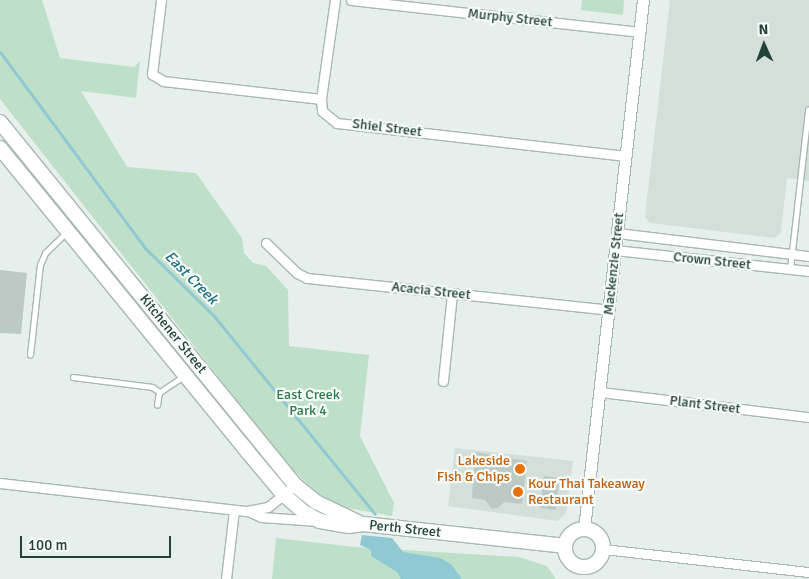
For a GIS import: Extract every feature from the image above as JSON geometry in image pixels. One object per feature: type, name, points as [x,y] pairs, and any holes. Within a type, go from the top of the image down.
[{"type":"main road","name":"Kitchener Street","points":[[0,122],[295,485],[316,502],[363,524]]},
{"type":"main road","name":"Kitchener Street","points":[[0,148],[283,494],[320,521]]},
{"type":"main road","name":"Perth Street","points":[[320,521],[349,526],[363,524],[564,546]]},
{"type":"main road","points":[[584,529],[598,535],[603,549],[595,563],[583,573],[568,559],[564,546],[569,536],[584,529]]},
{"type":"street","points":[[160,0],[152,74],[163,81],[322,99],[335,0]]},
{"type":"street","name":"Murphy Street","points":[[351,0],[640,32]]},
{"type":"street","name":"Mackenzie Street","points":[[584,529],[601,392],[643,0]]},
{"type":"street","name":"Shiel Street","points":[[322,99],[322,111],[337,122],[626,156]]},
{"type":"street","points":[[12,162],[25,152]]},
{"type":"street","name":"Crown Street","points":[[618,233],[809,256]]},
{"type":"street","name":"Acacia Street","points":[[266,243],[297,273],[307,278],[609,310]]},
{"type":"street","name":"Crown Street","points":[[615,250],[809,271]]},
{"type":"street","points":[[443,380],[452,294]]},
{"type":"street","name":"Plant Street","points":[[601,392],[809,417]]},
{"type":"street","name":"Perth Street","points":[[0,483],[247,511],[268,506],[295,485]]},
{"type":"street","points":[[226,579],[234,510]]},
{"type":"street","name":"Perth Street","points":[[247,511],[261,517],[320,521]]},
{"type":"street","points":[[603,549],[809,572]]},
{"type":"lane","points":[[790,269],[808,110]]},
{"type":"lane","points":[[30,355],[40,265],[45,253],[68,232]]},
{"type":"lane","points":[[159,392],[185,375]]},
{"type":"lane","points":[[73,377],[152,387],[159,392]]},
{"type":"lane","points":[[158,405],[159,392]]},
{"type":"shaded area","points":[[670,0],[809,0],[809,181],[787,178],[781,232],[775,238],[650,223],[645,217]]},
{"type":"shaded area","points":[[455,448],[573,461],[566,514],[557,521],[448,506]]},
{"type":"green space","name":"East Creek Park 4","points":[[0,0],[42,0],[60,58],[134,67],[140,61],[136,98],[81,91],[127,167],[196,173],[242,238],[244,253],[253,263],[266,266],[288,290],[289,346],[369,355],[360,436],[394,503],[392,516],[341,507],[316,492],[286,463],[0,99]]},
{"type":"green space","points":[[582,0],[624,0],[623,15],[581,10]]},
{"type":"green space","points":[[276,538],[355,547],[519,557],[547,566],[556,579],[272,579]]},
{"type":"water","points":[[362,535],[392,538],[403,552],[440,558],[451,564],[462,579],[401,579],[397,572],[371,556],[371,550],[360,545]]},
{"type":"building","points":[[0,270],[27,273],[21,334],[0,333]]},
{"type":"building","points":[[475,452],[527,461],[522,504],[504,502],[498,508],[492,509],[485,500],[472,498]]},
{"type":"building","points":[[544,476],[559,478],[556,510],[540,508]]},
{"type":"waterway","name":"East Creek","points":[[0,52],[146,249],[214,316],[375,514]]},
{"type":"place","name":"Lakeside Fish & Chips","points":[[520,469]]},
{"type":"place","name":"Kour Thai Takeaway Restaurant","points":[[518,492]]}]
